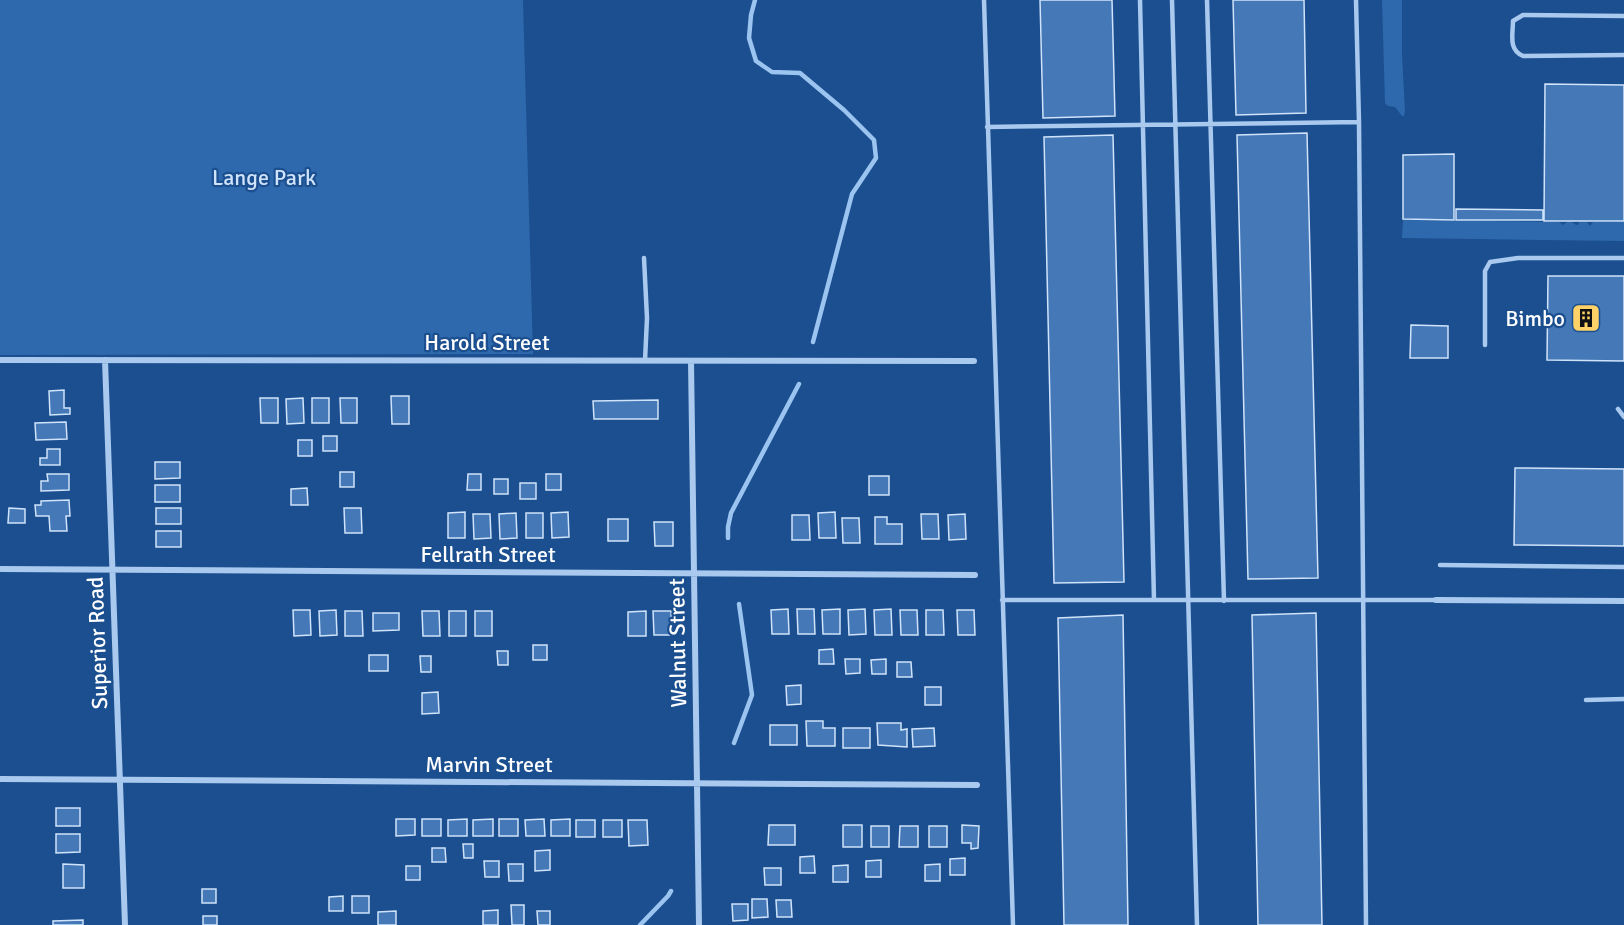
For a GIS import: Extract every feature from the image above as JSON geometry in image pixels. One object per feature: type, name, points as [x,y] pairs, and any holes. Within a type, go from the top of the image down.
[{"type":"street","name":"Harold Street","points":[[0,360],[974,361]]},
{"type":"street","name":"Superior Road","points":[[105,360],[125,925]]},
{"type":"street","name":"Walnut Street","points":[[691,361],[699,925]]},
{"type":"street","name":"Fellrath Street","points":[[0,569],[975,575]]},
{"type":"street","points":[[1436,600],[1624,602]]},
{"type":"street","name":"Marvin Street","points":[[0,779],[977,785]]},
{"type":"lane","points":[[984,0],[1013,925]]},
{"type":"lane","points":[[1140,0],[1154,600]]},
{"type":"lane","points":[[1172,0],[1197,925]]},
{"type":"lane","points":[[1207,0],[1224,601]]},
{"type":"lane","points":[[1356,0],[1366,925]]},
{"type":"lane","points":[[1624,16],[1523,15],[1513,21],[1512,34],[1513,48],[1517,54],[1523,56],[1624,55]]},
{"type":"lane","points":[[987,128],[1359,122]]},
{"type":"lane","points":[[644,258],[647,318],[645,361]]},
{"type":"lane","points":[[1485,345],[1485,271],[1490,262],[1518,258],[1624,258]]},
{"type":"lane","points":[[1618,409],[1624,417]]},
{"type":"lane","points":[[1440,565],[1624,567]]},
{"type":"lane","points":[[1002,600],[1436,600]]},
{"type":"lane","points":[[1586,700],[1624,699]]},
{"type":"green space","name":"Lange Park","points":[[0,0],[523,0],[533,354],[0,355]]},
{"type":"green space","points":[[1382,0],[1402,0],[1404,116],[1395,107],[1385,103]]},
{"type":"green space","points":[[1403,220],[1559,222],[1563,225],[1568,221],[1576,225],[1579,222],[1587,222],[1590,226],[1593,222],[1624,222],[1624,241],[1402,238]]},
{"type":"building","points":[[1040,0],[1112,0],[1115,116],[1043,118]]},
{"type":"building","points":[[1233,0],[1304,0],[1306,113],[1236,115]]},
{"type":"building","points":[[1545,84],[1624,85],[1624,221],[1544,221]]},
{"type":"building","points":[[1307,133],[1318,578],[1248,579],[1237,135]]},
{"type":"building","points":[[1113,135],[1124,582],[1054,583],[1044,137]]},
{"type":"building","points":[[1454,154],[1454,220],[1403,219],[1403,155]]},
{"type":"building","points":[[1456,209],[1543,210],[1543,220],[1456,220]]},
{"type":"building","name":"Bimbo","points":[[1548,276],[1624,276],[1624,361],[1547,360]]},
{"type":"building","points":[[1411,325],[1448,326],[1448,358],[1410,358]]},
{"type":"building","points":[[64,390],[64,408],[70,408],[70,414],[50,415],[49,391]]},
{"type":"building","points":[[391,396],[409,396],[409,424],[392,424]]},
{"type":"building","points":[[260,398],[278,398],[278,423],[261,423]]},
{"type":"building","points":[[303,398],[304,423],[287,424],[286,399]]},
{"type":"building","points":[[312,398],[329,398],[329,423],[312,423]]},
{"type":"building","points":[[340,398],[357,398],[357,423],[341,423]]},
{"type":"building","points":[[658,400],[658,419],[594,419],[593,401]]},
{"type":"building","points":[[66,422],[67,439],[36,440],[35,423]]},
{"type":"building","points":[[323,436],[337,436],[337,451],[323,451]]},
{"type":"building","points":[[298,440],[312,440],[312,456],[298,456]]},
{"type":"building","points":[[47,449],[60,449],[60,465],[40,465],[40,458],[47,458]]},
{"type":"building","points":[[155,462],[180,462],[180,478],[155,479]]},
{"type":"building","points":[[1515,468],[1624,469],[1624,546],[1514,545]]},
{"type":"building","points":[[340,472],[354,472],[354,487],[340,487]]},
{"type":"building","points":[[47,474],[69,474],[69,490],[41,491],[41,481],[48,481]]},
{"type":"building","points":[[468,474],[481,474],[481,490],[467,490]]},
{"type":"building","points":[[546,474],[561,474],[561,490],[546,490]]},
{"type":"building","points":[[869,476],[889,476],[889,495],[869,495]]},
{"type":"building","points":[[494,479],[508,479],[508,494],[494,494]]},
{"type":"building","points":[[520,483],[536,483],[536,499],[520,499]]},
{"type":"building","points":[[155,485],[180,485],[180,502],[155,502]]},
{"type":"building","points":[[307,488],[308,505],[291,505],[291,489]]},
{"type":"building","points":[[69,500],[70,516],[66,516],[67,531],[50,531],[49,516],[36,516],[35,505],[41,505],[41,501]]},
{"type":"building","points":[[9,508],[25,509],[25,523],[8,523]]},
{"type":"building","points":[[156,508],[181,508],[181,524],[156,524]]},
{"type":"building","points":[[344,508],[361,508],[362,533],[345,533]]},
{"type":"building","points":[[465,512],[465,538],[448,538],[448,513]]},
{"type":"building","points":[[568,512],[569,537],[552,538],[551,513]]},
{"type":"building","points":[[835,512],[836,538],[819,538],[818,513]]},
{"type":"building","points":[[516,513],[517,538],[500,539],[499,514]]},
{"type":"building","points":[[526,513],[543,513],[543,538],[526,538]]},
{"type":"building","points":[[473,514],[490,514],[491,538],[474,539]]},
{"type":"building","points":[[921,514],[938,514],[939,539],[922,539]]},
{"type":"building","points":[[965,514],[966,539],[949,540],[948,515]]},
{"type":"building","points":[[792,515],[809,515],[810,540],[792,540]]},
{"type":"building","points":[[875,517],[887,517],[887,524],[902,524],[902,544],[875,544]]},
{"type":"building","points":[[842,518],[859,518],[860,543],[843,543]]},
{"type":"building","points":[[608,519],[628,519],[628,541],[608,541]]},
{"type":"building","points":[[654,522],[673,522],[673,546],[655,546]]},
{"type":"building","points":[[156,531],[181,531],[181,547],[156,547]]},
{"type":"building","points":[[788,609],[789,634],[772,634],[771,610]]},
{"type":"building","points":[[797,609],[814,609],[815,634],[798,634]]},
{"type":"building","points":[[840,609],[840,634],[823,634],[822,610]]},
{"type":"building","points":[[865,609],[866,634],[849,635],[848,610]]},
{"type":"building","points":[[891,609],[892,635],[875,635],[874,610]]},
{"type":"building","points":[[293,610],[310,610],[311,635],[294,636]]},
{"type":"building","points":[[336,610],[337,635],[320,636],[319,611]]},
{"type":"building","points":[[900,610],[917,610],[918,635],[901,635]]},
{"type":"building","points":[[926,610],[943,610],[944,635],[926,635]]},
{"type":"building","points":[[957,610],[974,610],[975,635],[958,635]]},
{"type":"building","points":[[345,611],[362,611],[363,636],[345,636]]},
{"type":"building","points":[[422,611],[439,611],[440,636],[423,636]]},
{"type":"building","points":[[449,611],[466,611],[466,636],[449,636]]},
{"type":"building","points":[[475,611],[492,611],[492,636],[475,636]]},
{"type":"building","points":[[646,611],[646,636],[628,636],[628,612]]},
{"type":"building","points":[[653,611],[671,611],[672,635],[654,635]]},
{"type":"building","points":[[373,613],[399,613],[399,630],[373,631]]},
{"type":"building","points":[[1316,613],[1322,925],[1258,925],[1252,615]]},
{"type":"building","points":[[1123,615],[1128,925],[1064,925],[1058,618]]},
{"type":"building","points":[[533,645],[547,645],[547,660],[533,660]]},
{"type":"building","points":[[833,649],[834,664],[819,664],[819,650]]},
{"type":"building","points":[[497,651],[508,651],[508,665],[498,665]]},
{"type":"building","points":[[369,655],[388,655],[388,671],[369,671]]},
{"type":"building","points":[[420,656],[431,656],[431,672],[421,672]]},
{"type":"building","points":[[845,659],[860,659],[860,673],[846,674]]},
{"type":"building","points":[[886,659],[886,674],[872,674],[871,660]]},
{"type":"building","points":[[897,662],[911,662],[912,677],[897,677]]},
{"type":"building","points":[[801,685],[801,704],[787,705],[786,686]]},
{"type":"building","points":[[925,687],[941,687],[941,705],[925,705]]},
{"type":"building","points":[[438,692],[439,713],[422,714],[422,693]]},
{"type":"building","points":[[806,721],[823,721],[823,728],[835,728],[835,746],[807,746]]},
{"type":"building","points":[[877,723],[901,723],[901,730],[907,729],[907,747],[878,745]]},
{"type":"building","points":[[770,725],[797,725],[797,745],[770,745]]},
{"type":"building","points":[[843,728],[870,728],[870,748],[843,748]]},
{"type":"building","points":[[934,728],[935,746],[913,747],[912,729]]},
{"type":"building","points":[[56,808],[80,808],[80,826],[56,826]]},
{"type":"building","points":[[396,819],[415,819],[415,835],[396,836]]},
{"type":"building","points":[[422,819],[441,819],[441,836],[422,836]]},
{"type":"building","points":[[467,819],[467,836],[448,836],[448,820]]},
{"type":"building","points":[[493,819],[493,836],[473,836],[473,820]]},
{"type":"building","points":[[499,819],[518,819],[518,836],[499,836]]},
{"type":"building","points":[[544,819],[545,836],[526,836],[525,820]]},
{"type":"building","points":[[570,819],[570,836],[551,836],[551,820]]},
{"type":"building","points":[[576,820],[595,820],[595,837],[576,837]]},
{"type":"building","points":[[603,820],[622,820],[622,837],[603,837]]},
{"type":"building","points":[[628,820],[647,820],[648,845],[629,846]]},
{"type":"building","points":[[769,825],[795,825],[795,845],[768,845]]},
{"type":"building","points":[[843,825],[862,825],[862,847],[843,847]]},
{"type":"building","points":[[962,825],[979,826],[978,848],[971,849],[971,843],[962,843]]},
{"type":"building","points":[[871,826],[889,826],[889,847],[871,847]]},
{"type":"building","points":[[900,826],[918,826],[918,847],[899,847]]},
{"type":"building","points":[[929,826],[947,826],[947,847],[929,847]]},
{"type":"building","points":[[56,834],[80,834],[80,852],[56,853]]},
{"type":"building","points":[[463,844],[473,844],[473,858],[464,858]]},
{"type":"building","points":[[432,848],[445,848],[446,862],[432,862]]},
{"type":"building","points":[[550,850],[550,870],[535,871],[535,851]]},
{"type":"building","points":[[814,856],[815,873],[800,873],[800,857]]},
{"type":"building","points":[[965,858],[965,875],[950,875],[950,859]]},
{"type":"building","points":[[881,860],[881,877],[866,877],[866,861]]},
{"type":"building","points":[[484,861],[499,861],[499,877],[485,877]]},
{"type":"building","points":[[63,864],[84,865],[84,888],[63,888]]},
{"type":"building","points":[[508,864],[523,864],[523,881],[509,881]]},
{"type":"building","points":[[940,864],[940,881],[925,881],[925,865]]},
{"type":"building","points":[[848,865],[848,882],[833,882],[833,866]]},
{"type":"building","points":[[406,866],[420,866],[420,880],[406,880]]},
{"type":"building","points":[[764,868],[781,868],[781,885],[765,885]]},
{"type":"building","points":[[202,889],[216,889],[216,903],[202,903]]},
{"type":"building","points":[[343,896],[343,911],[329,911],[329,897]]},
{"type":"building","points":[[352,896],[369,896],[369,913],[352,913]]},
{"type":"building","points":[[752,899],[767,899],[768,917],[752,918]]},
{"type":"building","points":[[776,900],[791,900],[792,917],[777,917]]},
{"type":"building","points":[[732,904],[748,904],[748,920],[733,921]]},
{"type":"building","points":[[511,905],[524,905],[524,925],[512,925]]},
{"type":"building","points":[[498,910],[498,925],[483,925],[483,911]]},
{"type":"building","points":[[396,911],[396,925],[378,925],[378,912]]},
{"type":"building","points":[[537,911],[550,911],[550,925],[538,925]]},
{"type":"building","points":[[203,916],[217,916],[217,925],[203,925]]},
{"type":"building","points":[[83,920],[83,925],[53,925],[53,921]]},
{"type":"waterway","points":[[755,0],[749,38],[756,61],[772,72],[800,73],[844,110],[874,140],[876,158],[852,194],[813,342]]},
{"type":"waterway","points":[[728,538],[731,513],[799,384]]},
{"type":"waterway","points":[[734,743],[752,695],[739,604]]},
{"type":"waterway","points":[[640,925],[671,891]]},
{"type":"place","name":"Bimbo","points":[[1586,318]]}]
